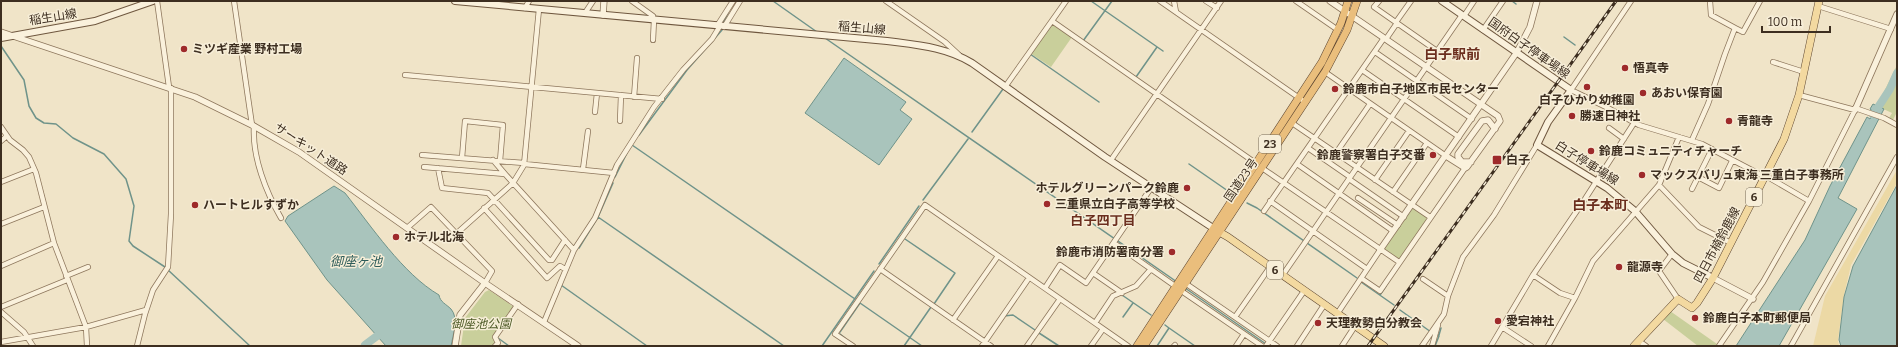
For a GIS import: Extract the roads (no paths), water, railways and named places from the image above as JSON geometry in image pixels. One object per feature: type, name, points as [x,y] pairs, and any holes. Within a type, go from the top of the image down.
[{"type":"highway","name":"国道23号","points":[[1144,346],[1180,286],[1212,228],[1292,123],[1302,100],[1338,30],[1348,1]]},
{"type":"highway","name":"国道23号","points":[[1137,346],[1219,232],[1259,166],[1302,100],[1325,72],[1338,48],[1357,1]]},
{"type":"main road","name":"稲生山線","points":[[1,38],[95,21],[154,1]]},
{"type":"main road","name":"稲生山線","points":[[455,1],[499,3],[525,8],[653,18],[938,48],[960,56],[1151,188],[1212,228]]},
{"type":"main road","name":"国府白子停車場線","points":[[1442,1],[1571,90],[1548,122],[1537,145]]},
{"type":"main road","name":"四日市楠鈴鹿線","points":[[1678,299],[1692,308],[1714,278],[1784,139],[1799,95],[1818,4]]},
{"type":"main road","name":"白子停車場線","points":[[1537,145],[1597,181],[1635,211],[1672,254],[1683,263],[1714,278]]},
{"type":"main road","name":"6","points":[[1212,228],[1228,237],[1384,346]]},
{"type":"main road","points":[[1636,343],[1678,299]]},
{"type":"street","points":[[137,346],[146,310],[154,290],[168,267],[171,214],[170,88],[157,1]]},
{"type":"street","points":[[234,1],[259,170],[281,218]]},
{"type":"street","points":[[525,8],[529,1]]},
{"type":"street","points":[[603,15],[604,1]]},
{"type":"street","points":[[632,1],[639,3],[653,18],[653,40]]},
{"type":"street","points":[[720,26],[733,1]]},
{"type":"street","points":[[544,322],[574,250],[595,218],[614,173],[641,126],[679,75],[712,38],[740,1]]},
{"type":"street","points":[[886,1],[945,42],[960,56]]},
{"type":"street","points":[[1005,87],[1066,1]]},
{"type":"street","points":[[1160,1],[1302,100]]},
{"type":"street","points":[[1174,1],[1176,12]]},
{"type":"street","points":[[1206,1],[1217,8]]},
{"type":"street","points":[[1110,160],[1221,1]]},
{"type":"street","points":[[1296,1],[1338,30]]},
{"type":"street","points":[[1330,1],[1500,117],[1500,121],[1398,262],[1380,291],[1360,279]]},
{"type":"street","points":[[1379,1],[1374,7],[1437,51]]},
{"type":"street","points":[[1264,211],[1411,1]]},
{"type":"street","points":[[1282,276],[1437,51],[1474,1]]},
{"type":"street","points":[[1483,30],[1504,1]]},
{"type":"street","points":[[1337,314],[1517,52],[1530,27],[1536,1]]},
{"type":"street","points":[[1631,1],[1571,90],[1634,122],[1655,130],[1692,140],[1712,149],[1732,161],[1809,200]]},
{"type":"street","points":[[1710,1],[1711,15],[1743,32],[1760,1]]},
{"type":"street","points":[[585,13],[591,2]]},
{"type":"street","points":[[1818,4],[1891,29]]},
{"type":"street","points":[[456,234],[513,183],[524,163],[539,9]]},
{"type":"street","points":[[1719,346],[1753,298],[1809,200],[1855,109],[1897,14]]},
{"type":"street","points":[[1052,21],[1398,262]]},
{"type":"street","points":[[1692,140],[1708,104],[1724,54],[1735,28]]},
{"type":"street","name":"サーキット道路","points":[[1,32],[170,88],[202,100],[253,126],[299,152],[485,283],[578,346]]},
{"type":"street","points":[[1375,52],[1472,119]]},
{"type":"street","points":[[634,97],[638,58]]},
{"type":"street","points":[[1774,62],[1804,72]]},
{"type":"street","points":[[1362,70],[1458,137]]},
{"type":"street","points":[[1325,72],[1465,168]]},
{"type":"street","points":[[406,75],[662,99]]},
{"type":"street","points":[[595,112],[597,93]]},
{"type":"street","points":[[620,121],[621,95]]},
{"type":"street","points":[[1799,95],[1855,109],[1884,118],[1897,125]]},
{"type":"street","points":[[1336,153],[1370,104]]},
{"type":"street","points":[[1471,162],[1462,162],[1459,159],[1459,152],[1482,121],[1488,120],[1494,129]]},
{"type":"street","points":[[462,158],[465,121],[503,125],[500,161]]},
{"type":"street","points":[[1491,346],[1533,275],[1597,181],[1634,122]]},
{"type":"street","points":[[1292,123],[1430,218]]},
{"type":"street","points":[[1,127],[7,136],[26,153],[34,169],[54,243],[66,278],[86,327],[87,346]]},
{"type":"street","points":[[1609,128],[1624,139]]},
{"type":"street","points":[[583,169],[588,131]]},
{"type":"street","points":[[1375,180],[1409,131]]},
{"type":"street","points":[[1,141],[7,136]]},
{"type":"street","points":[[1548,346],[1575,298],[1593,261],[1659,185],[1679,136]]},
{"type":"street","points":[[1393,192],[1427,143]]},
{"type":"street","points":[[1432,346],[1434,333],[1444,314],[1448,296],[1463,257],[1494,215],[1537,145]]},
{"type":"street","points":[[1308,148],[1404,217]]},
{"type":"street","points":[[1692,189],[1712,149]]},
{"type":"street","points":[[422,155],[493,160],[614,173]]},
{"type":"street","points":[[1791,346],[1897,157]]},
{"type":"street","points":[[493,160],[574,250]]},
{"type":"street","points":[[1698,177],[1719,188],[1732,161]]},
{"type":"street","points":[[1297,164],[1393,231]]},
{"type":"street","points":[[424,167],[505,174]]},
{"type":"street","points":[[438,168],[442,188],[488,193],[549,260],[552,260],[565,240]]},
{"type":"street","points":[[1,182],[34,169]]},
{"type":"street","points":[[1659,185],[1699,227],[1731,243]]},
{"type":"street","points":[[1045,288],[1060,265],[1086,283],[1151,188]]},
{"type":"street","points":[[1358,198],[1398,225]]},
{"type":"street","points":[[1270,201],[1367,269]]},
{"type":"street","points":[[853,346],[835,334],[925,205],[1128,346]]},
{"type":"street","points":[[1,224],[44,207]]},
{"type":"street","points":[[407,228],[431,207],[492,271],[485,283],[460,315],[455,346]]},
{"type":"street","points":[[484,208],[547,278],[560,266],[565,270]]},
{"type":"street","points":[[1114,242],[1151,269],[1235,317],[1268,344],[1277,346]]},
{"type":"street","points":[[1,266],[54,243]]},
{"type":"street","points":[[1672,254],[1659,271],[1678,299]]},
{"type":"street","points":[[953,320],[998,256]]},
{"type":"street","points":[[1,307],[88,267]]},
{"type":"street","points":[[1235,317],[1270,267]]},
{"type":"street","points":[[880,269],[953,320],[983,344],[991,346]]},
{"type":"street","points":[[1095,323],[1113,296],[1122,294],[1136,286],[1151,269]]},
{"type":"street","points":[[1093,273],[1122,294]]},
{"type":"street","points":[[1533,275],[1560,293],[1575,298]]},
{"type":"street","points":[[983,344],[1030,278]]},
{"type":"street","points":[[1714,278],[1753,298]]},
{"type":"street","points":[[1423,279],[1448,296]]},
{"type":"street","points":[[1180,286],[1262,346]]},
{"type":"street","points":[[1268,344],[1304,291]]},
{"type":"street","points":[[1027,346],[1060,299]]},
{"type":"street","points":[[495,346],[498,343],[494,337],[518,304]]},
{"type":"street","points":[[1297,346],[1324,305]]},
{"type":"street","points":[[7,346],[3,341],[86,327],[146,310]]},
{"type":"street","points":[[1,312],[28,336],[33,346]]},
{"type":"street","points":[[1342,346],[1355,326]]},
{"type":"street","points":[[1502,327],[1531,346]]},
{"type":"street","points":[[1091,346],[1103,329]]},
{"type":"street","points":[[1422,346],[1434,333]]},
{"type":"street","points":[[1236,346],[1244,334]]},
{"type":"street","points":[[1636,343],[1646,346]]},
{"type":"water","points":[[844,58],[906,102],[900,110],[912,119],[879,165],[805,113]]},
{"type":"water","points":[[1873,104],[1884,109],[1838,198],[1857,209],[1779,346],[1736,346],[1805,240],[1830,186],[1867,117],[1870,119],[1874,112],[1870,109]]},
{"type":"water","points":[[1897,185],[1897,346],[1841,346],[1839,340],[1844,297],[1853,266]]},
{"type":"water","name":"御座ヶ池","points":[[334,186],[345,193],[400,262],[426,286],[439,295],[442,301],[451,309],[455,317],[455,322],[451,346],[386,346],[327,280],[285,221],[288,216]]},
{"type":"waterway","points":[[773,1],[817,32]]},
{"type":"waterway","points":[[1091,1],[1163,51]]},
{"type":"waterway","points":[[1083,41],[1112,1]]},
{"type":"waterway","points":[[1512,1],[1516,4]]},
{"type":"waterway","points":[[723,23],[728,13]]},
{"type":"waterway","points":[[639,135],[687,70],[722,30]]},
{"type":"waterway","points":[[1564,37],[1575,45]]},
{"type":"waterway","points":[[825,38],[1177,282]]},
{"type":"waterway","points":[[1,46],[24,80],[29,106],[36,118],[44,123],[56,124],[73,138],[104,154],[126,179],[134,206],[129,241],[133,246],[165,267]]},
{"type":"waterway","points":[[1136,77],[1157,47]]},
{"type":"waterway","points":[[1030,54],[1099,102]]},
{"type":"waterway","points":[[1873,115],[1890,89],[1897,73]]},
{"type":"waterway","points":[[972,132],[1003,89]]},
{"type":"waterway","points":[[923,200],[968,139]]},
{"type":"waterway","points":[[632,145],[855,299]]},
{"type":"waterway","points":[[615,177],[627,153]]},
{"type":"waterway","points":[[1189,164],[1228,191]]},
{"type":"waterway","points":[[579,248],[598,217],[613,183]]},
{"type":"waterway","points":[[1247,203],[1257,208],[1357,278]]},
{"type":"waterway","points":[[879,264],[919,206]]},
{"type":"waterway","points":[[598,217],[784,346]]},
{"type":"waterway","points":[[905,239],[955,273],[934,304]]},
{"type":"waterway","points":[[168,270],[250,346]]},
{"type":"waterway","points":[[822,346],[874,271]]},
{"type":"waterway","points":[[1361,282],[1394,305]]},
{"type":"waterway","points":[[561,285],[647,346]]},
{"type":"waterway","points":[[1380,295],[1386,286]]},
{"type":"waterway","points":[[1185,288],[1266,344]]},
{"type":"waterway","points":[[1122,295],[1151,315]]},
{"type":"waterway","points":[[840,332],[860,303],[922,346]]},
{"type":"waterway","points":[[1123,317],[1133,303]]},
{"type":"waterway","points":[[904,346],[931,307]]},
{"type":"waterway","points":[[1400,310],[1431,332]]},
{"type":"waterway","points":[[1004,316],[1013,315],[1035,330]]},
{"type":"waterway","points":[[1165,325],[1169,328]]},
{"type":"waterway","points":[[1157,346],[1169,328],[1195,346]]},
{"type":"waterway","points":[[1439,335],[1441,328]]},
{"type":"waterway","points":[[1039,333],[1059,346]]},
{"type":"waterway","points":[[840,334],[845,338]]},
{"type":"waterway","points":[[1435,346],[1439,336],[1437,334]]},
{"type":"waterway","points":[[365,345],[377,336]]},
{"type":"waterway","points":[[498,338],[509,346]]},
{"type":"railway","points":[[1368,346],[1616,1]]},
{"type":"place","name":"ミツギ産業 野村工場","points":[[184,49]]},
{"type":"place","name":"悟真寺","points":[[1625,68]]},
{"type":"place","name":"白子ひかり幼稚園","points":[[1587,87]]},
{"type":"place","name":"鈴鹿市白子地区市民センター","points":[[1335,89]]},
{"type":"place","name":"あおい保育園","points":[[1643,93]]},
{"type":"place","name":"勝速日神社","points":[[1572,116]]},
{"type":"place","name":"青龍寺","points":[[1729,121]]},
{"type":"place","name":"鈴鹿コミュニティチャーチ","points":[[1591,151]]},
{"type":"place","name":"鈴鹿警察署白子交番","points":[[1433,155]]},
{"type":"place","name":"白子","points":[[1497,160]]},
{"type":"place","name":"マックスバリュ東海 三重白子事務所","points":[[1642,175]]},
{"type":"place","name":"ホテルグリーンパーク鈴鹿","points":[[1187,188]]},
{"type":"place","name":"三重県立白子高等学校","points":[[1047,204]]},
{"type":"place","name":"ハートヒルすずか","points":[[195,205]]},
{"type":"place","name":"ホテル北海","points":[[396,237]]},
{"type":"place","name":"鈴鹿市消防署南分署","points":[[1172,252]]},
{"type":"place","name":"龍源寺","points":[[1619,267]]},
{"type":"place","name":"鈴鹿白子本町郵便局","points":[[1695,318]]},
{"type":"place","name":"愛宕神社","points":[[1498,321]]},
{"type":"place","name":"天理教勢白分教会","points":[[1318,323]]},
{"type":"district","name":"白子駅前","points":[[1452,54]]},
{"type":"district","name":"白子本町","points":[[1600,205]]},
{"type":"district","name":"白子四丁目","points":[[1103,220]]},
{"type":"park label","name":"御座池公園","points":[[481,324]]}]
